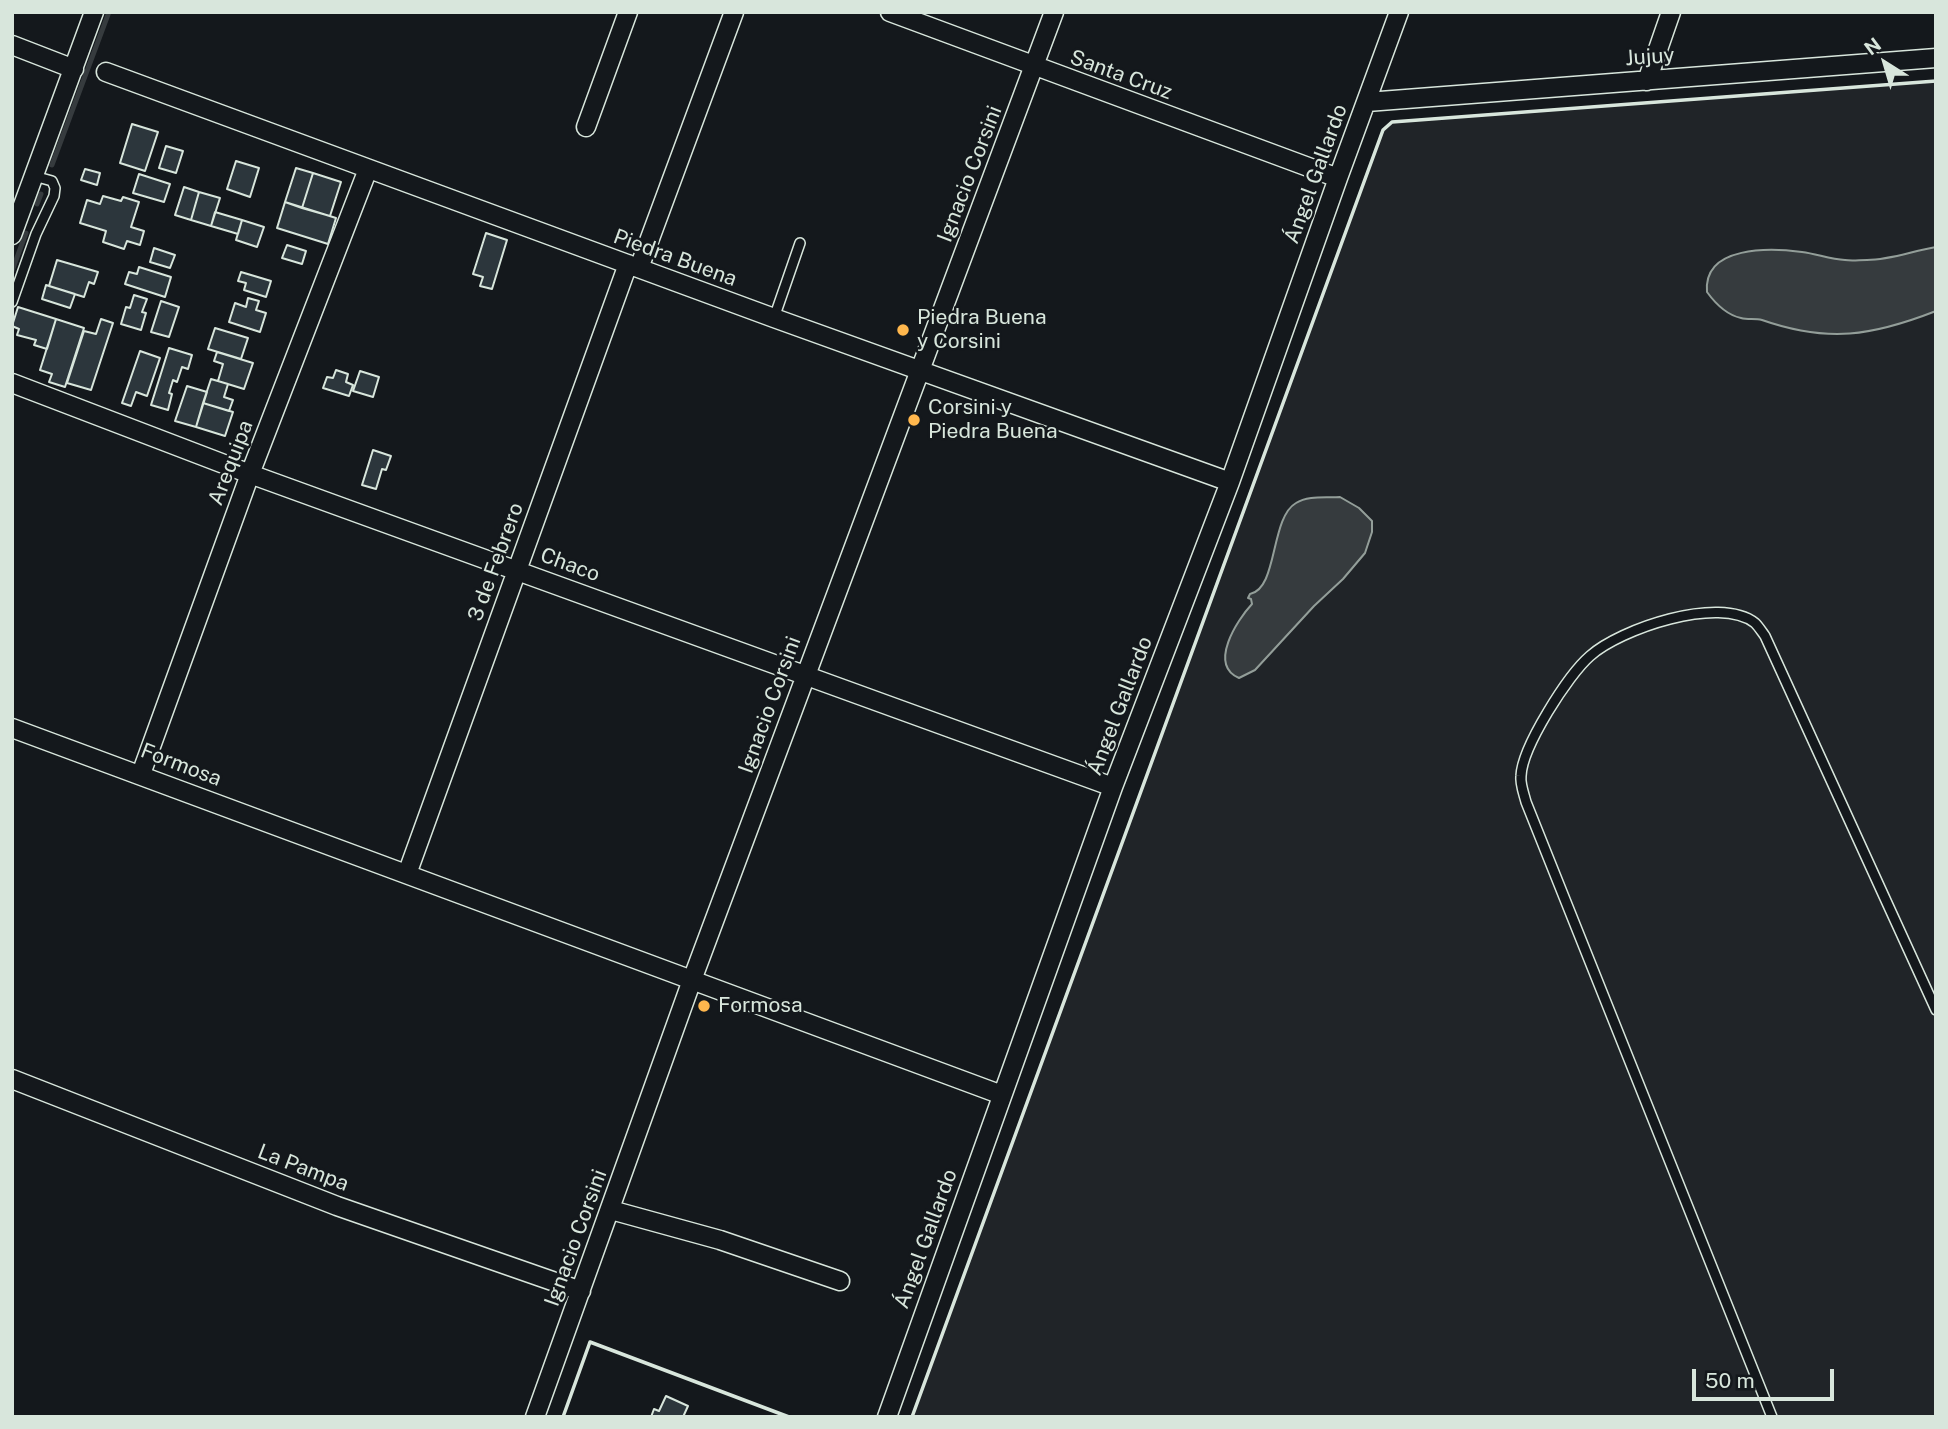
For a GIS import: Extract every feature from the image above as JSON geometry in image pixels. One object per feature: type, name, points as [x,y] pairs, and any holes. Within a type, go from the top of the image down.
[{"type":"street","points":[[12,235],[94,12]]},
{"type":"street","points":[[586,127],[628,12]]},
{"type":"street","name":"3 de Febrero","points":[[407,874],[517,570],[734,12]]},
{"type":"street","name":"Santa Cruz","points":[[890,12],[1338,178]]},
{"type":"street","name":"Ignacio Corsini","points":[[535,1417],[692,980],[1054,12]]},
{"type":"street","name":"Ángel Gallardo","points":[[887,1417],[1113,787],[1230,482],[1399,12]]},
{"type":"street","points":[[1647,80],[1671,12]]},
{"type":"street","points":[[12,45],[74,68]]},
{"type":"street","name":"Jujuy","points":[[1367,102],[1936,58]]},
{"type":"street","name":"Piedra Buena","points":[[106,72],[919,371],[1230,482]]},
{"type":"street","name":"Arequipa","points":[[141,774],[250,474],[368,169]]},
{"type":"street","name":"Chaco","points":[[12,383],[250,474],[1113,787]]},
{"type":"street","name":"Formosa","points":[[12,728],[1002,1095]]},
{"type":"street","name":"La Pampa","points":[[12,1079],[337,1206],[581,1291]]},
{"type":"street","points":[[611,1210],[720,1240],[840,1281]]},
{"type":"lane","points":[[12,302],[41,222],[54,196],[52,181],[34,176]]},
{"type":"lane","points":[[20,214],[41,222]]},
{"type":"lane","points":[[774,318],[800,243]]},
{"type":"lane","points":[[1772,1417],[1525,802],[1521,776],[1528,751],[1544,719],[1575,671],[1591,655],[1618,638],[1694,613],[1716,613],[1745,618],[1757,624],[1771,649],[1936,1010]]},
{"type":"shaded area","points":[[1936,81],[1936,1417],[912,1417],[1383,130],[1392,122]]},
{"type":"shaded area","points":[[1936,247],[1936,311],[1870,331],[1850,334],[1808,332],[1759,319],[1741,318],[1722,308],[1707,292],[1709,277],[1716,265],[1741,253],[1774,250],[1856,260],[1885,259]]},
{"type":"shaded area","points":[[1340,497],[1359,508],[1372,521],[1372,532],[1365,553],[1255,670],[1239,678],[1230,672],[1226,663],[1228,642],[1239,620],[1252,604],[1248,598],[1250,594],[1259,589],[1265,580],[1277,537],[1288,511],[1296,503],[1306,499]]},
{"type":"building","points":[[132,124],[158,132],[145,171],[120,163]]},
{"type":"building","points":[[166,146],[183,151],[176,173],[159,168]]},
{"type":"building","points":[[236,161],[259,168],[250,197],[227,189]]},
{"type":"building","points":[[296,168],[313,173],[302,208],[285,202]]},
{"type":"building","points":[[85,169],[100,173],[97,185],[81,180]]},
{"type":"building","points":[[313,173],[341,182],[330,216],[302,208]]},
{"type":"building","points":[[139,174],[170,184],[164,202],[133,193]]},
{"type":"building","points":[[184,187],[199,192],[191,220],[175,215]]},
{"type":"building","points":[[199,192],[220,198],[211,226],[191,220]]},
{"type":"building","points":[[103,196],[121,201],[123,197],[139,202],[131,227],[144,231],[140,245],[127,241],[124,249],[103,242],[106,231],[80,223],[87,200],[100,204]]},
{"type":"building","points":[[285,202],[336,218],[328,244],[277,228]]},
{"type":"building","points":[[215,212],[242,220],[238,234],[211,226]]},
{"type":"building","points":[[242,220],[264,227],[257,247],[236,240]]},
{"type":"building","points":[[486,233],[507,240],[492,289],[480,286],[483,277],[473,274]]},
{"type":"building","points":[[287,245],[306,251],[302,264],[282,258]]},
{"type":"building","points":[[154,248],[175,255],[170,268],[150,262]]},
{"type":"building","points":[[57,260],[98,272],[94,284],[89,282],[84,297],[49,286]]},
{"type":"building","points":[[139,267],[171,277],[165,297],[125,284],[129,272],[137,274]]},
{"type":"building","points":[[241,272],[271,281],[266,297],[244,290],[246,283],[238,281]]},
{"type":"building","points":[[46,285],[75,294],[70,308],[42,299]]},
{"type":"building","points":[[134,295],[147,299],[142,312],[146,313],[141,330],[121,324],[126,307],[130,308]]},
{"type":"building","points":[[248,298],[259,301],[256,310],[266,313],[260,332],[229,322],[235,303],[246,307]]},
{"type":"building","points":[[161,301],[179,307],[169,337],[151,332]]},
{"type":"building","points":[[18,307],[56,319],[47,349],[34,345],[36,340],[17,335],[19,329],[12,326]]},
{"type":"building","points":[[56,319],[84,328],[65,387],[49,382],[52,374],[40,370]]},
{"type":"building","points":[[101,319],[113,323],[91,390],[67,383],[84,331],[96,334]]},
{"type":"building","points":[[215,328],[248,338],[241,359],[208,349]]},
{"type":"building","points":[[169,348],[192,355],[188,369],[182,367],[177,382],[173,380],[168,410],[151,405]]},
{"type":"building","points":[[140,351],[160,358],[147,396],[136,392],[131,406],[122,403]]},
{"type":"building","points":[[217,352],[253,363],[244,389],[218,381],[223,364],[214,361]]},
{"type":"building","points":[[336,370],[348,374],[346,382],[353,385],[349,396],[323,388],[327,377],[333,378]]},
{"type":"building","points":[[360,371],[379,377],[373,397],[353,391]]},
{"type":"building","points":[[211,379],[228,384],[224,397],[233,400],[229,411],[203,403]]},
{"type":"building","points":[[187,386],[207,392],[196,427],[175,421]]},
{"type":"building","points":[[203,403],[233,412],[225,436],[196,427]]},
{"type":"building","points":[[373,450],[391,456],[386,470],[382,469],[376,489],[362,485]]},
{"type":"building","points":[[666,1396],[688,1406],[683,1417],[651,1417],[654,1409],[659,1411]]},
{"type":"waterway","points":[[52,165],[109,12]]},
{"type":"waterway","points":[[37,204],[41,194]]},
{"type":"waterway","points":[[12,271],[26,233]]},
{"type":"wall","points":[[912,1417],[1383,130],[1392,122],[1936,81]]},
{"type":"wall","points":[[563,1417],[590,1342],[789,1417]]},
{"type":"place","name":"Piedra Buena y Corsini","points":[[903,330]]},
{"type":"place","name":"Corsini y Piedra Buena","points":[[914,420]]},
{"type":"place","name":"Formosa","points":[[704,1006]]}]
